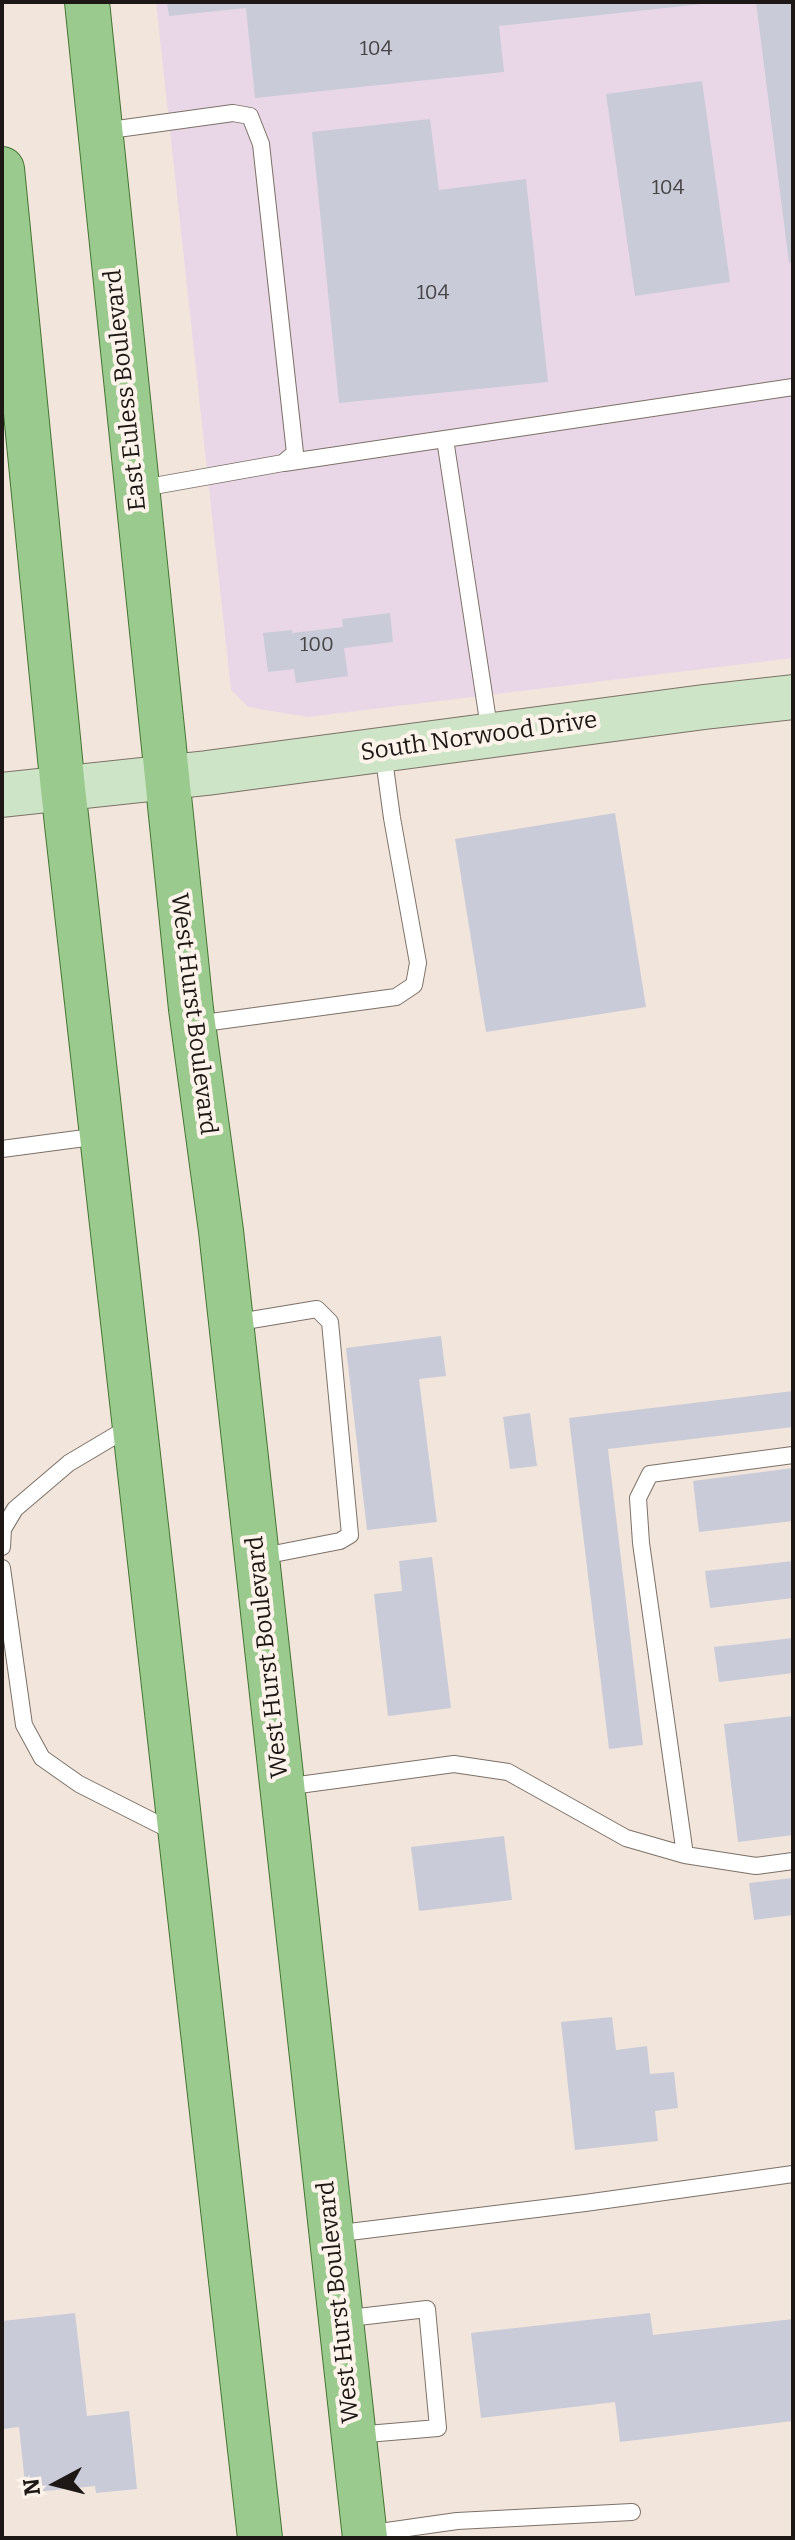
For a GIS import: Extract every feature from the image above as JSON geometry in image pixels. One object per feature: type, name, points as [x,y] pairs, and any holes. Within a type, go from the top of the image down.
[{"type":"main road","name":"East Euless Boulevard","points":[[87,2],[166,778]]},
{"type":"main road","points":[[2,169],[6,251],[63,789],[260,2538]]},
{"type":"main road","name":"South Norwood Drive","points":[[2,795],[166,778],[793,697]]},
{"type":"main road","name":"West Hurst Boulevard","points":[[166,778],[192,1024],[231,1324],[365,2536]]},
{"type":"lane","points":[[99,132],[233,113],[250,116],[261,144],[295,453],[283,463]]},
{"type":"lane","points":[[136,489],[283,463],[793,387]]},
{"type":"lane","points":[[445,439],[490,735]]},
{"type":"lane","points":[[192,1024],[396,997],[414,985],[418,963],[383,750]]},
{"type":"lane","points":[[2,1149],[102,1136]]},
{"type":"lane","points":[[231,1324],[317,1309],[330,1322],[350,1535],[340,1541],[257,1557]]},
{"type":"lane","points":[[2,1547],[3,1529],[15,1509],[69,1463],[134,1424]]},
{"type":"lane","points":[[685,1855],[641,1543],[638,1498],[650,1474],[793,1455]]},
{"type":"lane","points":[[2,1568],[24,1725],[42,1758],[79,1784],[180,1835]]},
{"type":"lane","points":[[282,1787],[454,1764],[508,1772],[626,1838],[685,1855],[756,1866],[793,1861]]},
{"type":"lane","points":[[331,2234],[793,2174]]},
{"type":"lane","points":[[341,2319],[427,2309],[438,2428],[354,2436]]},
{"type":"lane","points":[[365,2536],[457,2521],[632,2512]]},
{"type":"shaded area","points":[[156,2],[793,2],[793,658],[307,717],[248,707],[231,690]]},
{"type":"building","points":[[167,2],[702,4],[499,26],[504,72],[255,98],[246,8],[169,16]]},
{"type":"building","points":[[756,2],[793,2],[793,262],[789,263]]},
{"type":"building","points":[[702,81],[730,282],[635,296],[606,94]]},
{"type":"building","points":[[430,119],[439,190],[526,179],[548,382],[339,403],[312,132]]},
{"type":"building","points":[[390,613],[393,642],[344,648],[348,676],[296,683],[294,669],[268,672],[263,633],[343,627],[342,619]]},
{"type":"building","points":[[615,813],[646,1007],[486,1032],[455,839]]},
{"type":"building","points":[[441,1336],[446,1376],[419,1379],[437,1522],[367,1530],[346,1348]]},
{"type":"building","points":[[793,1391],[793,1427],[608,1449],[643,1745],[609,1749],[569,1418]]},
{"type":"building","points":[[530,1413],[537,1466],[510,1469],[503,1417]]},
{"type":"building","points":[[793,1468],[793,1521],[699,1532],[693,1481]]},
{"type":"building","points":[[432,1557],[451,1708],[388,1716],[374,1594],[402,1591],[399,1561]]},
{"type":"building","points":[[793,1561],[793,1598],[710,1608],[705,1571]]},
{"type":"building","points":[[793,1638],[793,1673],[719,1682],[714,1647]]},
{"type":"building","points":[[793,1716],[793,1835],[738,1842],[724,1724]]},
{"type":"building","points":[[504,1836],[512,1900],[419,1911],[411,1847]]},
{"type":"building","points":[[793,1878],[793,1915],[754,1920],[749,1883]]},
{"type":"building","points":[[612,2017],[616,2050],[647,2046],[650,2074],[674,2072],[678,2108],[655,2111],[658,2141],[575,2150],[561,2022]]},
{"type":"building","points":[[75,2313],[87,2416],[129,2411],[137,2489],[96,2493],[95,2486],[26,2493],[19,2427],[2,2429],[2,2321]]},
{"type":"building","points":[[650,2313],[653,2335],[793,2319],[793,2421],[620,2442],[615,2402],[481,2418],[471,2333]]}]
